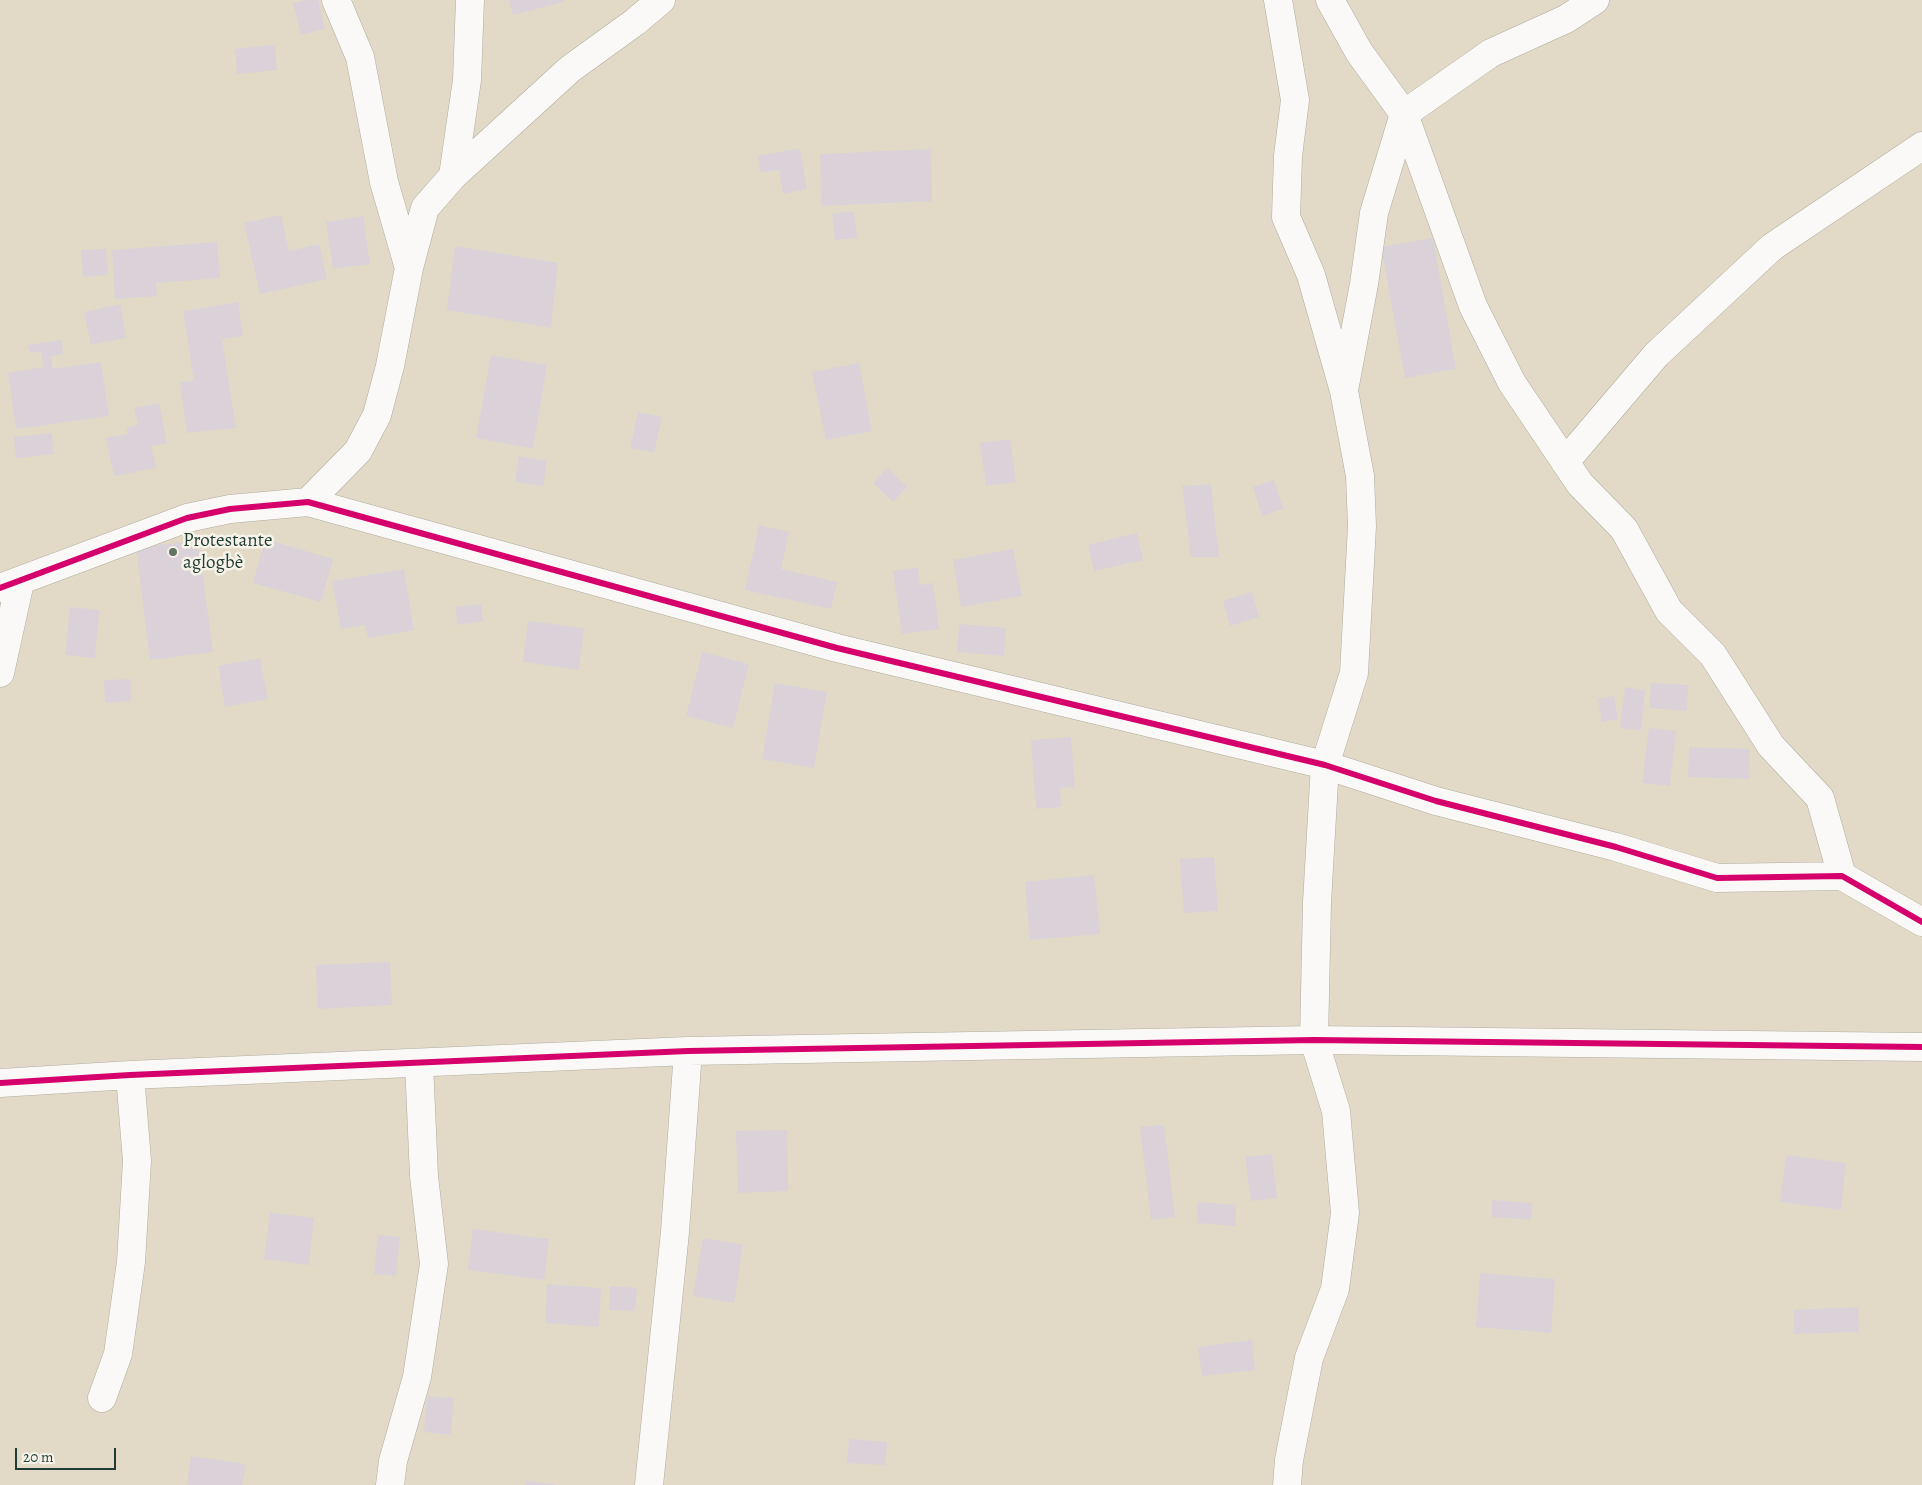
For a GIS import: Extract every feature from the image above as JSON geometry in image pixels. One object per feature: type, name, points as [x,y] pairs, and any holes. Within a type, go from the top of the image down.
[{"type":"street","points":[[336,0],[360,57],[384,182],[408,268]]},
{"type":"street","points":[[453,176],[467,80],[470,0]]},
{"type":"street","points":[[308,502],[358,451],[377,415],[390,366],[408,268],[425,208],[453,176],[570,69],[630,11],[661,0]]},
{"type":"street","points":[[1278,0],[1295,100],[1288,156],[1286,217],[1311,276],[1344,391],[1360,476],[1362,526],[1354,672],[1325,765],[1317,902],[1314,1040],[1336,1111],[1345,1213],[1335,1289],[1309,1358],[1289,1460],[1287,1485]]},
{"type":"street","points":[[1330,0],[1359,52],[1404,114],[1472,306],[1512,382],[1580,484],[1624,528],[1669,612],[1713,655],[1771,746],[1820,798],[1842,876]]},
{"type":"street","points":[[1344,391],[1364,284],[1374,213],[1404,114],[1491,52],[1566,19],[1595,0]]},
{"type":"street","points":[[1565,462],[1656,355],[1772,247],[1922,146]]},
{"type":"street","points":[[0,673],[10,585],[187,518],[230,510],[308,502],[837,648],[1325,765],[1436,801],[1616,848],[1717,878],[1842,876],[1921,924]]},
{"type":"street","points":[[0,1083],[130,1075],[688,1051],[1314,1040],[1922,1047]]},
{"type":"street","points":[[649,1485],[675,1232],[688,1051]]},
{"type":"street","points":[[390,1485],[393,1461],[417,1377],[434,1264],[424,1176],[419,1063]]},
{"type":"street","points":[[102,1398],[118,1354],[131,1262],[137,1161],[130,1075]]},
{"type":"building","points":[[318,0],[325,29],[301,35],[293,3]]},
{"type":"building","points":[[509,0],[563,0],[563,2],[513,15]]},
{"type":"building","points":[[275,45],[277,70],[237,74],[235,49]]},
{"type":"building","points":[[800,148],[807,189],[783,194],[779,170],[761,173],[758,156]]},
{"type":"building","points":[[931,149],[932,201],[822,206],[820,154]]},
{"type":"building","points":[[854,211],[857,238],[835,240],[832,214]]},
{"type":"building","points":[[281,215],[289,251],[319,244],[327,279],[260,294],[244,223]]},
{"type":"building","points":[[363,216],[370,264],[333,269],[326,222]]},
{"type":"building","points":[[1433,238],[1456,369],[1405,378],[1381,247]]},
{"type":"building","points":[[217,242],[220,278],[156,283],[157,296],[115,299],[112,250]]},
{"type":"building","points":[[455,246],[558,263],[551,328],[447,310]]},
{"type":"building","points":[[106,249],[108,275],[83,277],[81,250]]},
{"type":"building","points":[[238,302],[243,336],[222,339],[236,428],[187,433],[180,382],[194,381],[183,311]]},
{"type":"building","points":[[120,304],[126,338],[91,345],[84,312]]},
{"type":"building","points":[[62,340],[63,354],[51,356],[53,369],[101,362],[109,416],[16,429],[8,373],[44,367],[41,351],[31,353],[27,345]]},
{"type":"building","points":[[491,355],[547,365],[533,449],[476,438]]},
{"type":"building","points":[[859,363],[872,431],[826,440],[812,372]]},
{"type":"building","points":[[159,403],[167,443],[151,446],[156,468],[114,476],[106,438],[128,434],[126,428],[138,425],[134,408]]},
{"type":"building","points":[[638,412],[662,417],[654,453],[630,448]]},
{"type":"building","points":[[52,433],[54,454],[16,458],[14,437]]},
{"type":"building","points":[[1010,439],[1016,482],[986,486],[980,443]]},
{"type":"building","points":[[519,456],[547,461],[543,486],[515,482]]},
{"type":"building","points":[[887,468],[907,487],[893,502],[873,483]]},
{"type":"building","points":[[1274,480],[1283,509],[1262,516],[1253,487]]},
{"type":"building","points":[[1211,484],[1219,557],[1191,557],[1182,486]]},
{"type":"building","points":[[759,525],[789,532],[781,569],[837,582],[831,609],[745,590]]},
{"type":"building","points":[[1137,533],[1143,560],[1094,571],[1088,545]]},
{"type":"building","points":[[265,539],[333,559],[321,602],[253,583]]},
{"type":"building","points":[[198,540],[213,652],[150,660],[136,548]]},
{"type":"building","points":[[1013,549],[1022,596],[961,607],[953,560]]},
{"type":"building","points":[[918,567],[920,585],[933,583],[939,629],[902,634],[893,571]]},
{"type":"building","points":[[404,569],[414,630],[368,638],[365,625],[341,629],[332,581]]},
{"type":"building","points":[[1252,592],[1259,617],[1230,626],[1223,601]]},
{"type":"building","points":[[481,604],[483,621],[458,625],[455,607]]},
{"type":"building","points":[[70,607],[99,610],[95,658],[65,655]]},
{"type":"building","points":[[528,621],[584,628],[579,670],[523,662]]},
{"type":"building","points":[[959,624],[1006,628],[1004,656],[957,652]]},
{"type":"building","points":[[702,652],[749,664],[733,728],[686,716]]},
{"type":"building","points":[[260,658],[268,699],[225,707],[218,666]]},
{"type":"building","points":[[131,679],[131,701],[105,703],[104,680]]},
{"type":"building","points":[[775,683],[827,692],[814,768],[762,759]]},
{"type":"building","points":[[1651,683],[1688,685],[1687,711],[1649,708]]},
{"type":"building","points":[[1625,687],[1645,690],[1641,730],[1620,728]]},
{"type":"building","points":[[1614,696],[1618,719],[1602,722],[1598,699]]},
{"type":"building","points":[[1649,728],[1676,731],[1670,786],[1642,783]]},
{"type":"building","points":[[1071,737],[1075,787],[1060,788],[1061,807],[1036,809],[1031,740]]},
{"type":"building","points":[[1689,747],[1750,749],[1749,779],[1688,777]]},
{"type":"building","points":[[1214,857],[1218,911],[1184,913],[1180,859]]},
{"type":"building","points":[[1094,875],[1100,934],[1030,940],[1025,882]]},
{"type":"building","points":[[390,962],[392,1005],[318,1009],[316,965]]},
{"type":"building","points":[[1164,1125],[1175,1217],[1151,1220],[1140,1127]]},
{"type":"building","points":[[787,1130],[788,1191],[738,1193],[736,1131]]},
{"type":"building","points":[[1272,1154],[1277,1198],[1251,1201],[1245,1157]]},
{"type":"building","points":[[1786,1155],[1846,1163],[1841,1210],[1780,1202]]},
{"type":"building","points":[[1492,1200],[1532,1203],[1531,1220],[1492,1217]]},
{"type":"building","points":[[1198,1202],[1236,1205],[1235,1226],[1197,1223]]},
{"type":"building","points":[[270,1213],[314,1218],[309,1265],[264,1259]]},
{"type":"building","points":[[473,1229],[549,1239],[544,1280],[468,1270]]},
{"type":"building","points":[[378,1235],[400,1237],[396,1276],[374,1274]]},
{"type":"building","points":[[703,1238],[743,1245],[734,1303],[693,1296]]},
{"type":"building","points":[[1480,1273],[1555,1279],[1551,1333],[1476,1327]]},
{"type":"building","points":[[547,1284],[601,1288],[599,1327],[545,1323]]},
{"type":"building","points":[[610,1286],[637,1288],[635,1311],[609,1310]]},
{"type":"building","points":[[1858,1307],[1859,1332],[1794,1334],[1794,1310]]},
{"type":"building","points":[[1252,1340],[1255,1370],[1202,1376],[1198,1347]]},
{"type":"building","points":[[427,1396],[454,1398],[451,1435],[424,1432]]},
{"type":"building","points":[[849,1439],[887,1442],[885,1465],[847,1463]]},
{"type":"building","points":[[191,1456],[246,1464],[242,1485],[187,1485]]},
{"type":"building","points":[[525,1481],[554,1484],[554,1485],[525,1485]]},
{"type":"cycle path","points":[[0,588],[187,518],[230,509],[308,502],[837,648],[1325,765],[1436,801],[1616,847],[1717,878],[1842,876],[1922,922]]},
{"type":"cycle path","points":[[0,1083],[130,1075],[688,1051],[1314,1040],[1922,1047]]},
{"type":"place","name":"Protestante aglogbè","points":[[173,552]]}]
